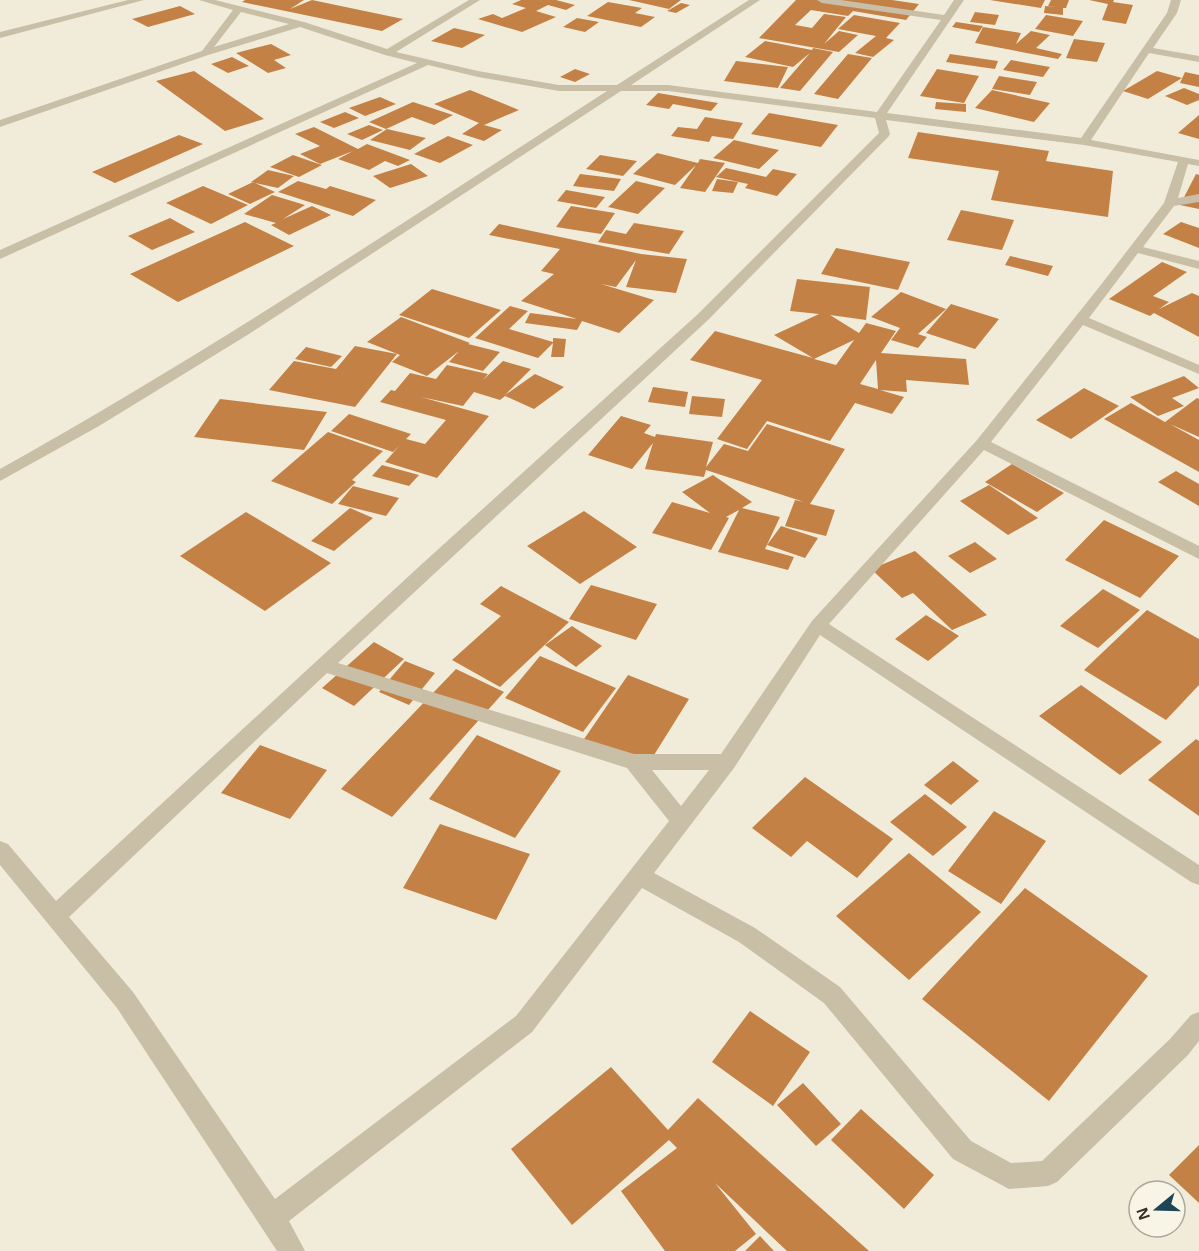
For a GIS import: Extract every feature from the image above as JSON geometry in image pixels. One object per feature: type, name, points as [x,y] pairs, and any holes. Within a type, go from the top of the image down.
[{"type":"street","points":[[0,35],[139,0]]},
{"type":"street","points":[[204,0],[301,24],[427,62],[559,88],[668,88],[1084,142],[1199,163]]},
{"type":"street","points":[[388,52],[475,0]]},
{"type":"street","points":[[0,476],[94,423],[244,331],[755,0]]},
{"type":"street","points":[[822,0],[947,18]]},
{"type":"street","points":[[55,916],[703,317],[885,134],[880,116],[959,0]]},
{"type":"street","points":[[1084,142],[1172,13],[1176,0]]},
{"type":"street","points":[[205,53],[238,9]]},
{"type":"street","points":[[0,124],[205,53],[301,24]]},
{"type":"street","points":[[1147,50],[1199,59]]},
{"type":"street","points":[[0,255],[427,62]]},
{"type":"street","points":[[272,1218],[524,1024],[727,762],[818,625],[982,443],[1136,249],[1170,203],[1184,160]]},
{"type":"street","points":[[1170,203],[1199,198]]},
{"type":"street","points":[[1136,249],[1199,265]]},
{"type":"street","points":[[1081,320],[1199,370]]},
{"type":"street","points":[[982,443],[1199,553]]},
{"type":"street","points":[[818,625],[1199,876]]},
{"type":"street","points":[[324,665],[634,762],[727,762]]},
{"type":"street","points":[[634,762],[681,820]]},
{"type":"street","points":[[1,853],[125,1000],[292,1251]]},
{"type":"street","points":[[640,876],[747,935],[832,995],[962,1150],[1009,1176],[1048,1173],[1179,1047],[1199,1023]]},
{"type":"building","points":[[245,0],[304,0],[290,9],[312,0],[403,19],[382,31],[242,2]]},
{"type":"building","points":[[521,0],[556,0],[575,5],[566,10],[548,5],[536,11],[556,17],[522,32],[478,19],[493,14],[502,18],[526,8],[512,4]]},
{"type":"building","points":[[629,0],[681,0],[669,9]]},
{"type":"building","points":[[796,0],[892,0],[919,4],[906,20],[853,11],[848,16],[811,10],[795,25],[812,28],[824,14],[846,17],[824,44],[839,31],[858,35],[839,52],[759,38]]},
{"type":"building","points":[[990,0],[1045,0],[1041,8]]},
{"type":"building","points":[[1051,0],[1069,0],[1066,8],[1063,8],[1063,15],[1044,13],[1045,6],[1057,7],[1048,6]]},
{"type":"building","points":[[1089,0],[1114,0],[1113,2],[1133,5],[1126,24],[1102,20],[1108,4]]},
{"type":"building","points":[[608,2],[642,8],[635,13],[655,17],[641,27],[587,16]]},
{"type":"building","points":[[681,3],[690,5],[676,13],[667,11]]},
{"type":"building","points":[[180,6],[195,14],[148,27],[132,19]]},
{"type":"building","points":[[975,12],[999,15],[995,25],[970,22]]},
{"type":"building","points":[[854,15],[900,23],[886,38],[894,40],[873,57],[855,53],[876,36],[838,29]]},
{"type":"building","points":[[1046,15],[1083,21],[1073,36],[1035,29]]},
{"type":"building","points":[[577,18],[599,22],[585,32],[563,27]]},
{"type":"building","points":[[956,22],[983,26],[979,32],[952,27]]},
{"type":"building","points":[[983,27],[1021,33],[1016,44],[1031,31],[1050,35],[1036,48],[1062,54],[1058,59],[975,43]]},
{"type":"building","points":[[454,28],[485,35],[462,48],[431,41]]},
{"type":"building","points":[[1074,39],[1105,43],[1097,62],[1066,58]]},
{"type":"building","points":[[765,41],[833,52],[800,91],[780,88],[810,53],[793,67],[745,57]]},
{"type":"building","points":[[271,44],[291,55],[274,60],[286,68],[268,73],[236,53]]},
{"type":"building","points":[[848,54],[872,58],[838,99],[814,94]]},
{"type":"building","points":[[950,54],[998,61],[995,69],[946,62]]},
{"type":"building","points":[[232,57],[249,66],[228,73],[211,64]]},
{"type":"building","points":[[1011,60],[1050,67],[1043,77],[1003,70]]},
{"type":"building","points":[[736,61],[788,67],[778,88],[724,81]]},
{"type":"building","points":[[575,69],[590,74],[575,82],[560,77]]},
{"type":"building","points":[[937,69],[979,76],[964,103],[920,96]]},
{"type":"building","points":[[194,71],[264,119],[225,131],[156,81]]},
{"type":"building","points":[[1157,71],[1182,78],[1148,99],[1123,91]]},
{"type":"building","points":[[1185,72],[1199,75],[1199,87],[1180,83]]},
{"type":"building","points":[[999,76],[1037,82],[1030,95],[992,89]]},
{"type":"building","points":[[1184,88],[1199,94],[1199,100],[1187,105],[1165,96]]},
{"type":"building","points":[[470,90],[519,110],[484,125],[502,130],[484,141],[462,134],[479,123],[434,104]]},
{"type":"building","points":[[992,90],[1050,103],[1034,122],[975,108]]},
{"type":"building","points":[[658,93],[718,103],[711,111],[673,104],[669,109],[646,105]]},
{"type":"building","points":[[380,97],[396,104],[365,116],[349,108]]},
{"type":"building","points":[[413,102],[453,115],[434,125],[412,117],[386,129],[369,122]]},
{"type":"building","points":[[936,102],[966,104],[966,112],[935,109]]},
{"type":"building","points":[[345,112],[359,118],[334,128],[320,122]]},
{"type":"building","points":[[769,113],[838,125],[821,147],[751,134]]},
{"type":"building","points":[[1199,115],[1199,139],[1178,133]]},
{"type":"building","points":[[705,117],[743,123],[733,139],[712,136],[709,142],[671,136],[678,127],[697,129]]},
{"type":"building","points":[[369,125],[383,130],[362,140],[347,134]]},
{"type":"building","points":[[314,127],[358,149],[367,144],[410,160],[398,166],[385,161],[369,170],[338,159],[353,151],[320,164],[300,154],[320,146],[295,134]]},
{"type":"building","points":[[387,129],[426,138],[410,150],[370,140]]},
{"type":"building","points":[[918,132],[1049,151],[1046,161],[1113,171],[1108,217],[991,200],[999,171],[908,158]]},
{"type":"building","points":[[179,135],[203,144],[115,183],[92,172]]},
{"type":"building","points":[[448,136],[473,145],[440,163],[414,154]]},
{"type":"building","points":[[734,140],[779,150],[759,169],[713,158]]},
{"type":"building","points":[[657,153],[698,163],[700,159],[725,163],[705,192],[680,188],[696,165],[675,185],[633,174]]},
{"type":"building","points":[[293,155],[322,165],[299,177],[270,167]]},
{"type":"building","points":[[600,155],[637,161],[623,176],[586,169]]},
{"type":"building","points":[[411,164],[428,176],[390,188],[373,176]]},
{"type":"building","points":[[726,168],[766,177],[773,169],[797,174],[777,196],[745,188],[748,184],[716,177]]},
{"type":"building","points":[[268,170],[294,176],[278,188],[251,182]]},
{"type":"building","points":[[580,174],[621,179],[614,191],[573,186]]},
{"type":"building","points":[[1196,174],[1199,175],[1199,209],[1180,205]]},
{"type":"building","points":[[717,179],[738,182],[733,193],[712,191]]},
{"type":"building","points":[[298,181],[326,189],[330,186],[376,200],[353,216],[278,192]]},
{"type":"building","points":[[636,181],[665,188],[638,214],[608,207]]},
{"type":"building","points":[[253,182],[275,192],[250,204],[228,194]]},
{"type":"building","points":[[203,186],[248,205],[211,224],[166,203]]},
{"type":"building","points":[[566,190],[605,197],[596,208],[557,201]]},
{"type":"building","points":[[272,195],[305,205],[283,219],[312,206],[331,215],[289,235],[271,225],[276,223],[244,214]]},
{"type":"building","points":[[571,206],[615,213],[601,234],[556,227]]},
{"type":"building","points":[[961,210],[1014,220],[1002,250],[947,240]]},
{"type":"building","points":[[170,218],[195,232],[152,250],[128,236]]},
{"type":"building","points":[[245,222],[294,246],[178,302],[130,274]]},
{"type":"building","points":[[1181,222],[1199,228],[1199,248],[1163,234]]},
{"type":"building","points":[[634,223],[684,231],[669,254],[598,242],[606,230],[626,234]]},
{"type":"building","points":[[499,224],[641,254],[687,259],[676,293],[626,287],[636,260],[616,287],[601,284],[654,300],[619,333],[582,321],[577,330],[525,323],[530,313],[577,319],[521,301],[554,274],[541,271],[560,249],[489,235]]},
{"type":"building","points":[[836,248],[910,262],[898,290],[821,274]]},
{"type":"building","points":[[1010,256],[1053,266],[1048,276],[1005,265]]},
{"type":"building","points":[[1162,262],[1187,272],[1153,296],[1169,302],[1159,309],[1192,293],[1199,296],[1199,337],[1154,313],[1150,316],[1109,299]]},
{"type":"building","points":[[797,279],[870,287],[866,320],[830,315],[859,333],[866,323],[896,331],[881,353],[966,359],[969,385],[906,380],[907,392],[880,390],[904,397],[892,414],[855,403],[830,441],[767,421],[747,449],[717,439],[762,380],[690,360],[715,331],[813,358],[774,335],[819,314],[790,311]],"holes":[[[854,340],[836,365],[814,359]],[[876,360],[878,389],[860,384]]]},
{"type":"building","points":[[432,289],[501,310],[469,338],[399,315]]},
{"type":"building","points":[[901,292],[946,309],[918,334],[927,337],[918,348],[891,340],[900,328],[871,317]]},
{"type":"building","points":[[951,304],[999,319],[975,349],[926,333]]},
{"type":"building","points":[[510,306],[528,311],[509,329],[553,342],[553,338],[566,339],[564,357],[551,357],[553,343],[538,358],[475,338]]},
{"type":"building","points":[[401,317],[470,343],[468,344],[500,352],[483,371],[449,362],[459,351],[427,376],[392,362],[400,355],[367,342]]},
{"type":"building","points":[[355,346],[397,354],[355,407],[269,390],[294,361],[336,369]]},
{"type":"building","points":[[306,347],[342,356],[331,367],[295,359]]},
{"type":"building","points":[[503,361],[531,369],[505,395],[535,374],[564,387],[534,409],[505,396],[500,400],[474,392],[463,406],[421,397],[489,416],[437,478],[385,462],[400,445],[393,452],[331,431],[349,414],[411,434],[406,439],[425,444],[446,420],[380,402],[391,390],[395,391],[410,373],[436,379],[447,365],[488,374],[483,380]]},
{"type":"building","points":[[1184,376],[1199,388],[1172,398],[1184,406],[1158,416],[1130,397]]},
{"type":"building","points":[[653,387],[688,392],[685,407],[648,402]]},
{"type":"building","points":[[1084,388],[1119,406],[1071,439],[1036,420]]},
{"type":"building","points":[[692,396],[725,399],[722,417],[689,414]]},
{"type":"building","points":[[1197,398],[1199,399],[1199,437],[1170,424],[1199,440],[1199,472],[1104,419],[1131,403],[1165,422]]},
{"type":"building","points":[[220,399],[327,412],[304,450],[194,437]]},
{"type":"building","points":[[621,416],[651,425],[644,433],[655,437],[656,434],[713,442],[706,467],[724,444],[748,451],[767,424],[845,449],[810,504],[835,510],[826,536],[785,526],[795,500],[804,502],[706,470],[704,477],[645,469],[653,443],[632,469],[588,455]]},
{"type":"building","points":[[328,432],[383,451],[352,480],[356,482],[332,504],[271,481]]},
{"type":"building","points":[[1012,464],[1064,493],[1037,512],[985,482]]},
{"type":"building","points":[[382,465],[419,475],[409,486],[372,476]]},
{"type":"building","points":[[1176,471],[1199,484],[1199,506],[1158,482]]},
{"type":"building","points":[[713,475],[752,502],[742,508],[780,517],[765,549],[794,557],[788,570],[718,552],[739,510],[726,517],[729,518],[711,550],[652,533],[672,502],[710,513],[682,492]]},
{"type":"building","points":[[989,485],[1038,518],[1008,535],[960,501]]},
{"type":"building","points":[[353,486],[399,498],[386,516],[338,504]]},
{"type":"building","points":[[350,508],[373,518],[334,551],[311,541]]},
{"type":"building","points":[[584,511],[637,547],[580,584],[527,546]]},
{"type":"building","points":[[246,512],[331,563],[265,611],[180,556]]},
{"type":"building","points":[[1104,520],[1179,556],[1140,598],[1065,560]]},
{"type":"building","points":[[781,526],[818,538],[805,558],[767,545]]},
{"type":"building","points":[[975,542],[997,559],[970,573],[948,556]]},
{"type":"building","points":[[915,551],[987,615],[952,630],[913,593],[902,598],[871,569]]},
{"type":"building","points":[[591,585],[657,604],[636,640],[569,619]]},
{"type":"building","points":[[501,586],[569,622],[500,687],[452,660],[501,616],[480,604]]},
{"type":"building","points":[[1103,589],[1140,610],[1098,648],[1060,626]]},
{"type":"building","points":[[1147,610],[1199,639],[1199,685],[1166,720],[1084,670]]},
{"type":"building","points":[[926,615],[959,636],[928,661],[895,639]]},
{"type":"building","points":[[572,626],[602,646],[576,667],[545,645]]},
{"type":"building","points":[[374,642],[404,659],[354,706],[322,688]]},
{"type":"building","points":[[540,656],[616,688],[583,732],[505,698]]},
{"type":"building","points":[[405,661],[435,673],[409,705],[379,692]]},
{"type":"building","points":[[456,669],[504,692],[392,817],[341,789]]},
{"type":"building","points":[[628,675],[689,699],[644,771],[580,745]]},
{"type":"building","points":[[1081,685],[1162,742],[1120,775],[1039,716]]},
{"type":"building","points":[[477,735],[561,771],[515,838],[429,799]]},
{"type":"building","points":[[1196,739],[1199,741],[1199,816],[1148,780]]},
{"type":"building","points":[[260,745],[327,770],[290,819],[221,793]]},
{"type":"building","points":[[953,761],[979,781],[951,805],[924,785]]},
{"type":"building","points":[[805,777],[893,839],[857,878],[807,841],[791,857],[752,828]]},
{"type":"building","points":[[925,794],[967,827],[933,856],[890,822]]},
{"type":"building","points":[[994,811],[1046,841],[1001,904],[948,871]]},
{"type":"building","points":[[440,824],[530,854],[496,920],[403,888]]},
{"type":"building","points":[[909,853],[981,912],[909,980],[836,916]]},
{"type":"building","points":[[1025,888],[1148,976],[1049,1101],[922,999]]},
{"type":"building","points":[[750,1011],[810,1052],[773,1106],[712,1062]]},
{"type":"building","points":[[611,1067],[668,1130],[698,1098],[869,1251],[787,1251],[715,1183],[756,1234],[735,1251],[665,1251],[621,1191],[677,1148],[669,1140],[572,1225],[511,1149]]},
{"type":"building","points":[[803,1083],[841,1124],[816,1146],[777,1105]]},
{"type":"building","points":[[861,1109],[934,1175],[904,1209],[831,1140]]},
{"type":"building","points":[[1199,1145],[1199,1203],[1187,1192],[1187,1179],[1173,1179],[1169,1175]]},
{"type":"building","points":[[760,1236],[774,1251],[745,1251]]}]
